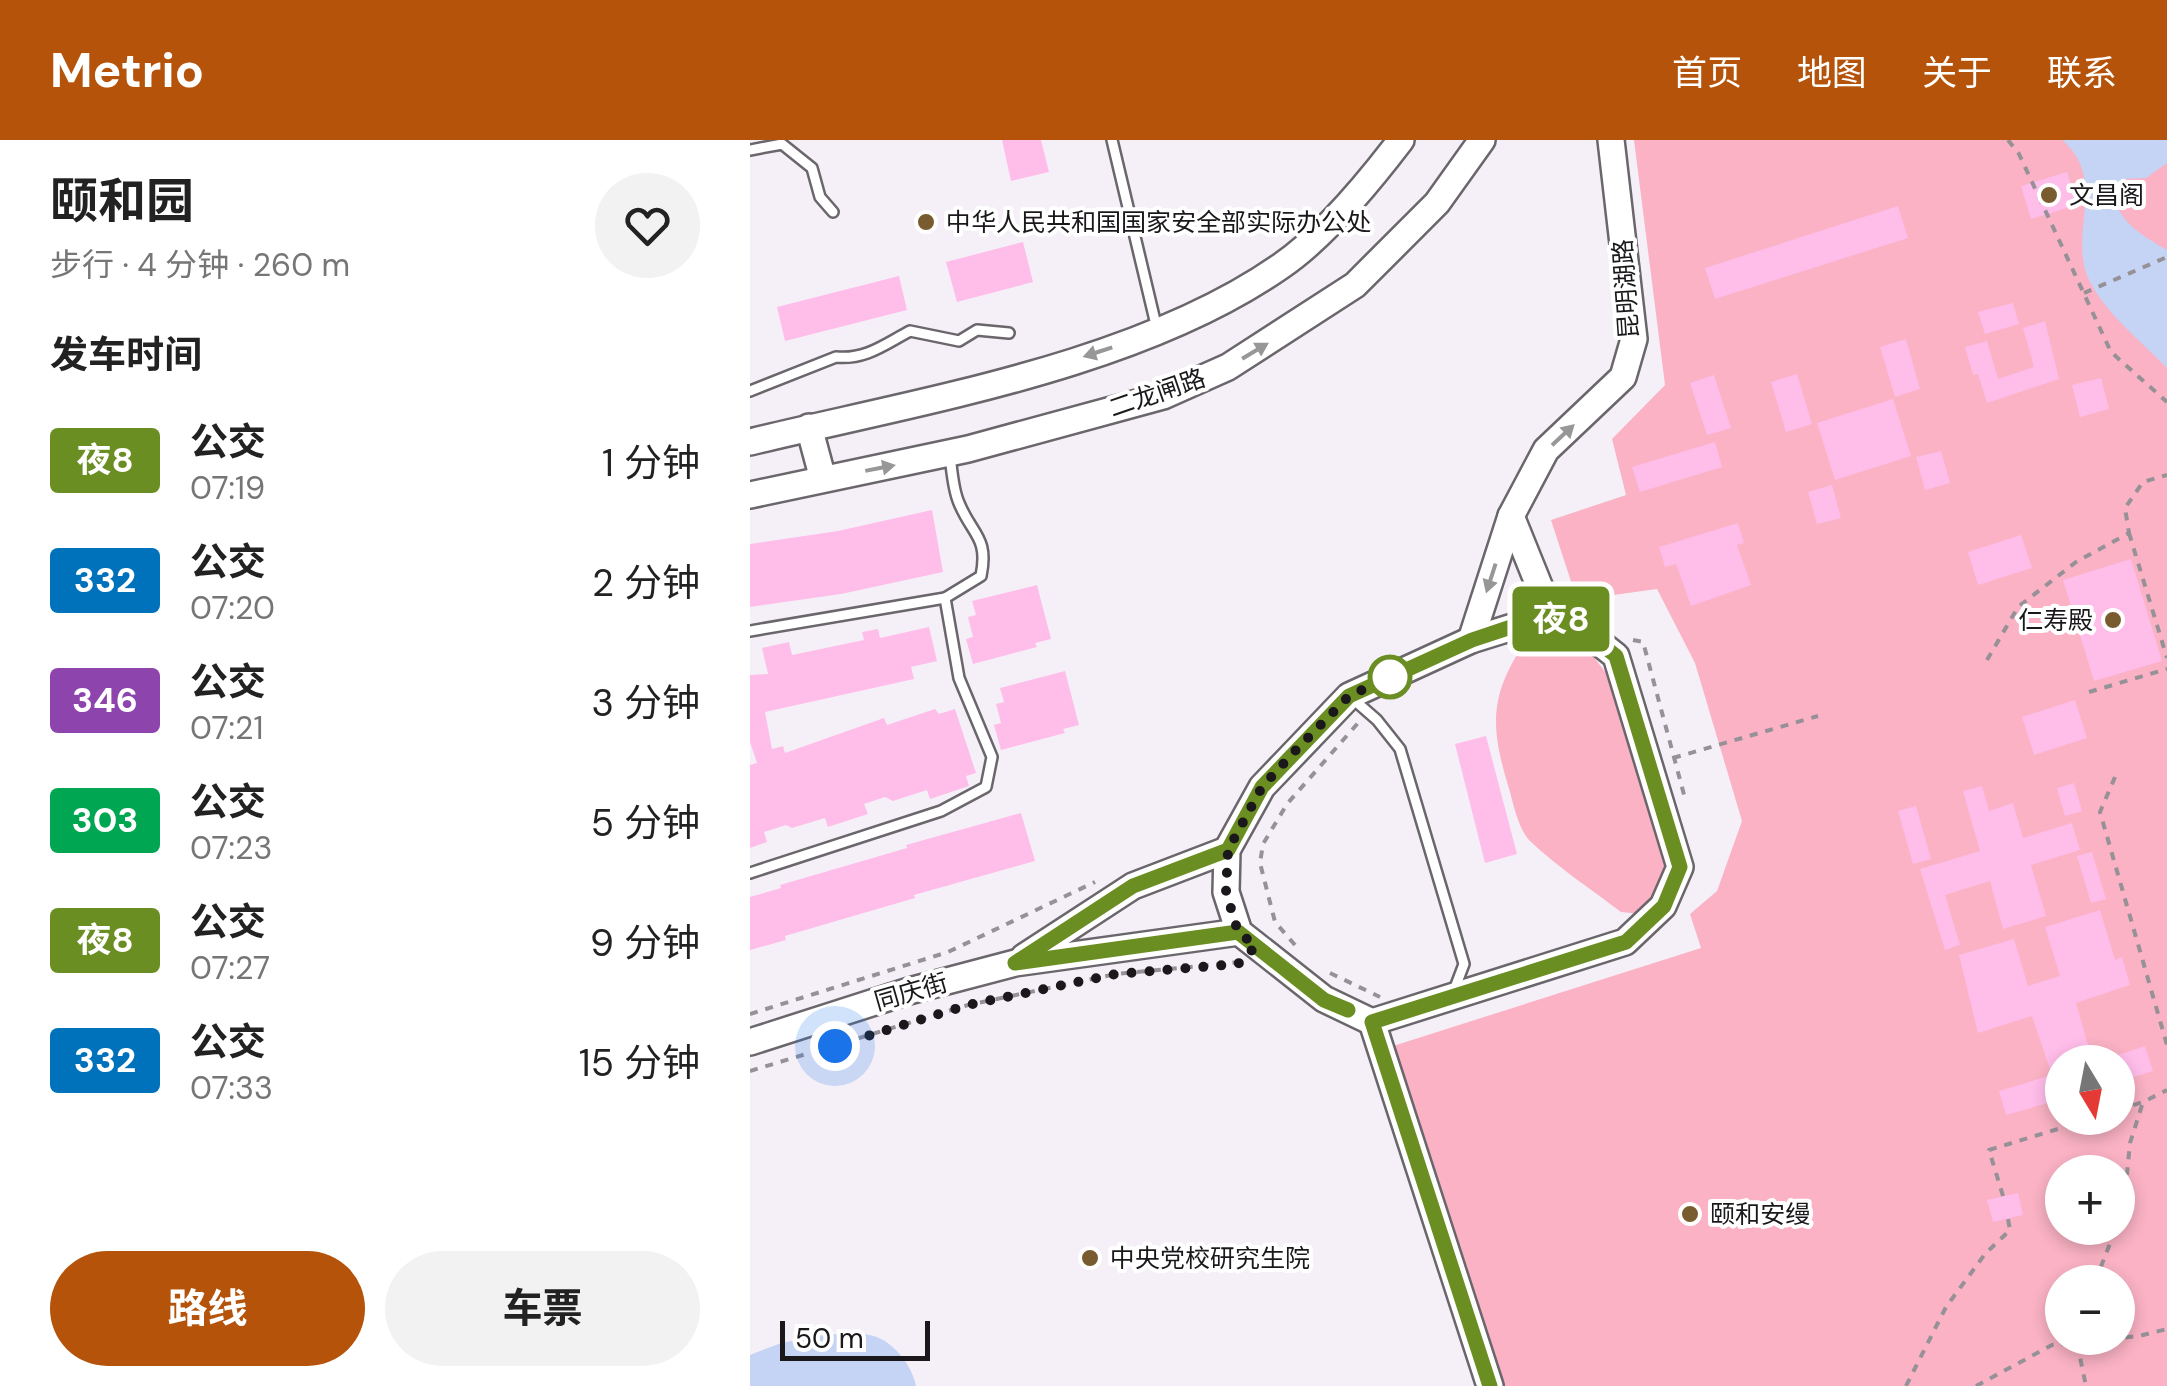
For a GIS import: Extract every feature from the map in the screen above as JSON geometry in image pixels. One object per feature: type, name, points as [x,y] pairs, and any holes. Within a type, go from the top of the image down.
[{"type":"street","points":[[750,442],[1038,372],[1180,324],[1283,265],[1361,192],[1401,140]]},
{"type":"street","name":"二龙闸路","points":[[750,496],[949,453],[1163,396],[1228,367],[1355,285],[1437,203],[1482,140]]},
{"type":"street","name":"昆明湖路","points":[[1472,640],[1511,516],[1546,450],[1624,377],[1634,339],[1610,140]]},
{"type":"street","points":[[809,428],[823,479]]},
{"type":"street","points":[[1511,516],[1550,614],[1582,629],[1616,656],[1680,867],[1664,906],[1626,942],[1452,996],[1379,1011],[1324,1000],[1247,939],[1226,892],[1228,850],[1262,787],[1358,704],[1472,640],[1550,614]]},
{"type":"street","points":[[1015,963],[1133,886],[1228,850]]},
{"type":"street","points":[[1015,963],[1247,939]]},
{"type":"street","name":"同庆街","points":[[750,1042],[909,991],[1015,963]]},
{"type":"street","points":[[1379,1011],[1490,1386]]},
{"type":"lane","points":[[1112,140],[1157,332]]},
{"type":"lane","points":[[750,150],[783,142],[812,168],[820,197],[833,212]]},
{"type":"lane","points":[[750,391],[836,356],[869,354],[910,331],[959,341],[977,330],[1009,333]]},
{"type":"lane","points":[[750,631],[945,598],[981,576],[985,556],[980,537],[958,502],[949,453]]},
{"type":"lane","points":[[750,873],[941,811],[986,787],[992,757],[959,678],[945,598]]},
{"type":"lane","points":[[1358,704],[1400,749],[1464,964],[1452,996]]},
{"type":"path","points":[[2008,140],[2019,154],[2059,236],[2111,352],[2167,402]]},
{"type":"path","points":[[2082,294],[2167,258]]},
{"type":"path","points":[[2167,474],[2143,482],[2125,508],[2167,658]]},
{"type":"path","points":[[1987,660],[2018,608],[2076,562],[2129,533]]},
{"type":"path","points":[[2089,692],[2167,669]]},
{"type":"path","points":[[1308,955],[1275,922],[1260,863],[1263,844],[1358,704]]},
{"type":"path","points":[[1649,765],[1818,716]]},
{"type":"path","points":[[2114,777],[2100,812],[2167,1045]]},
{"type":"path","points":[[750,1014],[948,952],[1110,876]]},
{"type":"path","points":[[750,1071],[968,1005],[1116,974],[1238,964],[1247,939],[1275,922]]},
{"type":"path","points":[[1320,965],[1379,1011]]},
{"type":"path","points":[[2135,1105],[2167,1090]]},
{"type":"path","points":[[2129,1155],[2144,1102]]},
{"type":"path","points":[[2003,1196],[1989,1150],[2045,1133]]},
{"type":"path","points":[[1906,1386],[1946,1307],[1985,1254],[2010,1230],[2008,1218]]},
{"type":"path","points":[[2135,1336],[2167,1328]]},
{"type":"path","points":[[1976,1386],[2045,1349]]},
{"type":"path","points":[[2079,1355],[2086,1386]]},
{"type":"shaded area","points":[[1634,140],[2167,140],[2167,1386],[1505,1386],[1390,1047],[1701,948],[1690,914],[1717,891],[1742,821],[1695,663],[1657,589],[1577,600],[1551,520],[1626,495],[1612,439],[1665,385]]},
{"type":"shaded area","points":[[1555,637],[1589,651],[1610,678],[1666,862],[1659,887],[1641,914],[1621,912],[1551,860],[1526,836],[1515,811],[1499,752],[1498,701],[1522,647]]},
{"type":"water","points":[[2062,140],[2167,140],[2167,163],[2146,178],[2124,179],[2114,190],[2125,219],[2167,250],[2167,368],[2114,316],[2089,280],[2082,244],[2083,172]]},
{"type":"water","points":[[829,1334],[866,1335],[891,1345],[911,1371],[916,1386],[750,1386],[750,1355],[781,1343]]},
{"type":"building","points":[[1002,140],[1041,140],[1049,172],[1011,181]]},
{"type":"building","name":"文昌阁","points":[[2067,172],[2077,205],[2031,219],[2021,186]]},
{"type":"building","points":[[1898,206],[1908,238],[1715,299],[1705,268]]},
{"type":"building","points":[[1023,242],[1033,282],[957,302],[946,262]]},
{"type":"building","points":[[899,276],[907,310],[785,341],[777,307]]},
{"type":"building","points":[[2013,303],[2019,324],[1985,334],[1978,312]]},
{"type":"building","points":[[2045,321],[2059,379],[1987,403],[1965,347],[1987,341],[1998,379],[2034,367],[2023,328]]},
{"type":"building","points":[[1906,339],[1920,389],[1895,397],[1880,347]]},
{"type":"building","points":[[1797,374],[1812,424],[1786,432],[1771,382]]},
{"type":"building","points":[[1714,375],[1731,428],[1707,435],[1690,383]]},
{"type":"building","points":[[2101,378],[2109,409],[2080,417],[2072,385]]},
{"type":"building","points":[[1893,399],[1911,456],[1835,480],[1817,423]]},
{"type":"building","points":[[1715,442],[1722,467],[1640,492],[1632,467]]},
{"type":"building","points":[[1941,451],[1950,483],[1925,490],[1916,457]]},
{"type":"building","points":[[1832,485],[1841,518],[1817,524],[1808,492]]},
{"type":"building","points":[[932,510],[943,572],[841,594],[750,607],[750,544],[838,531]]},
{"type":"building","points":[[1738,523],[1744,543],[1737,545],[1751,585],[1691,606],[1676,564],[1665,567],[1659,547]]},
{"type":"building","points":[[2021,535],[2032,568],[1978,585],[1968,552]]},
{"type":"building","name":"仁寿殿","points":[[2131,559],[2162,661],[2094,681],[2063,580]]},
{"type":"building","points":[[1037,585],[1051,639],[1035,643],[1037,647],[973,664],[966,639],[973,637],[968,617],[976,615],[972,601]]},
{"type":"building","points":[[929,627],[937,661],[911,667],[914,679],[765,712],[772,749],[783,746],[785,753],[884,718],[887,725],[935,709],[939,714],[955,709],[976,773],[966,776],[969,786],[930,799],[927,790],[893,801],[885,797],[864,804],[868,814],[828,827],[825,818],[792,828],[786,825],[764,832],[767,842],[750,848],[750,765],[757,763],[750,742],[750,675],[768,674],[762,648],[789,642],[792,655],[864,640],[862,632],[878,629],[880,638]]},
{"type":"building","points":[[1065,671],[1079,725],[1063,729],[1065,733],[1001,750],[994,725],[1001,723],[996,704],[1004,702],[1000,688]]},
{"type":"building","points":[[2075,700],[2087,738],[2034,755],[2022,717]]},
{"type":"building","points":[[1486,736],[1517,854],[1485,863],[1455,744]]},
{"type":"building","points":[[2074,783],[2082,811],[2065,816],[2057,788]]},
{"type":"building","points":[[1982,786],[1989,811],[2013,803],[2023,838],[2072,823],[2080,850],[2031,865],[2046,916],[2003,929],[1990,881],[1945,895],[1960,945],[1945,950],[1920,869],[1980,851],[1963,791]]},
{"type":"building","points":[[1916,806],[1931,859],[1913,864],[1898,811]]},
{"type":"building","points":[[1021,813],[1035,861],[914,895],[915,898],[750,950],[750,897],[907,848],[906,845]]},
{"type":"building","points":[[2092,852],[2106,899],[2091,903],[2077,856]]},
{"type":"building","points":[[2100,910],[2115,960],[2122,957],[2130,985],[2076,1003],[2088,1045],[2045,1045],[2045,1054],[2032,1016],[1978,1033],[1959,955],[2014,939],[2028,986],[2060,976],[2045,927]]},
{"type":"building","points":[[2145,1046],[2153,1071],[2135,1077],[2135,1049]]},
{"type":"building","points":[[2045,1077],[2045,1104],[2006,1115],[1999,1091]]},
{"type":"building","points":[[2018,1193],[2023,1215],[1993,1222],[1987,1200]]},
{"type":"bus line","name":"夜8","points":[[1348,1010],[1324,1000],[1238,932],[1015,963],[1133,886],[1228,850],[1262,787],[1349,696],[1472,640],[1550,614],[1582,629],[1616,656],[1680,867],[1664,906],[1626,942],[1372,1022],[1490,1386]]},
{"type":"place","name":"文昌阁","points":[[2049,195]]},
{"type":"place","name":"中华人民共和国国家安全部实际办公处","points":[[926,222]]},
{"type":"place","name":"仁寿殿","points":[[2113,620]]},
{"type":"place","name":"颐和安缦","points":[[1690,1214]]},
{"type":"place","name":"中央党校研究生院","points":[[1090,1258]]},
{"type":"route","points":[[835,1046],[968,1005],[1116,974],[1238,964],[1256,946],[1238,932],[1226,892],[1228,850],[1262,787],[1296,750],[1349,696],[1390,677]]}]
